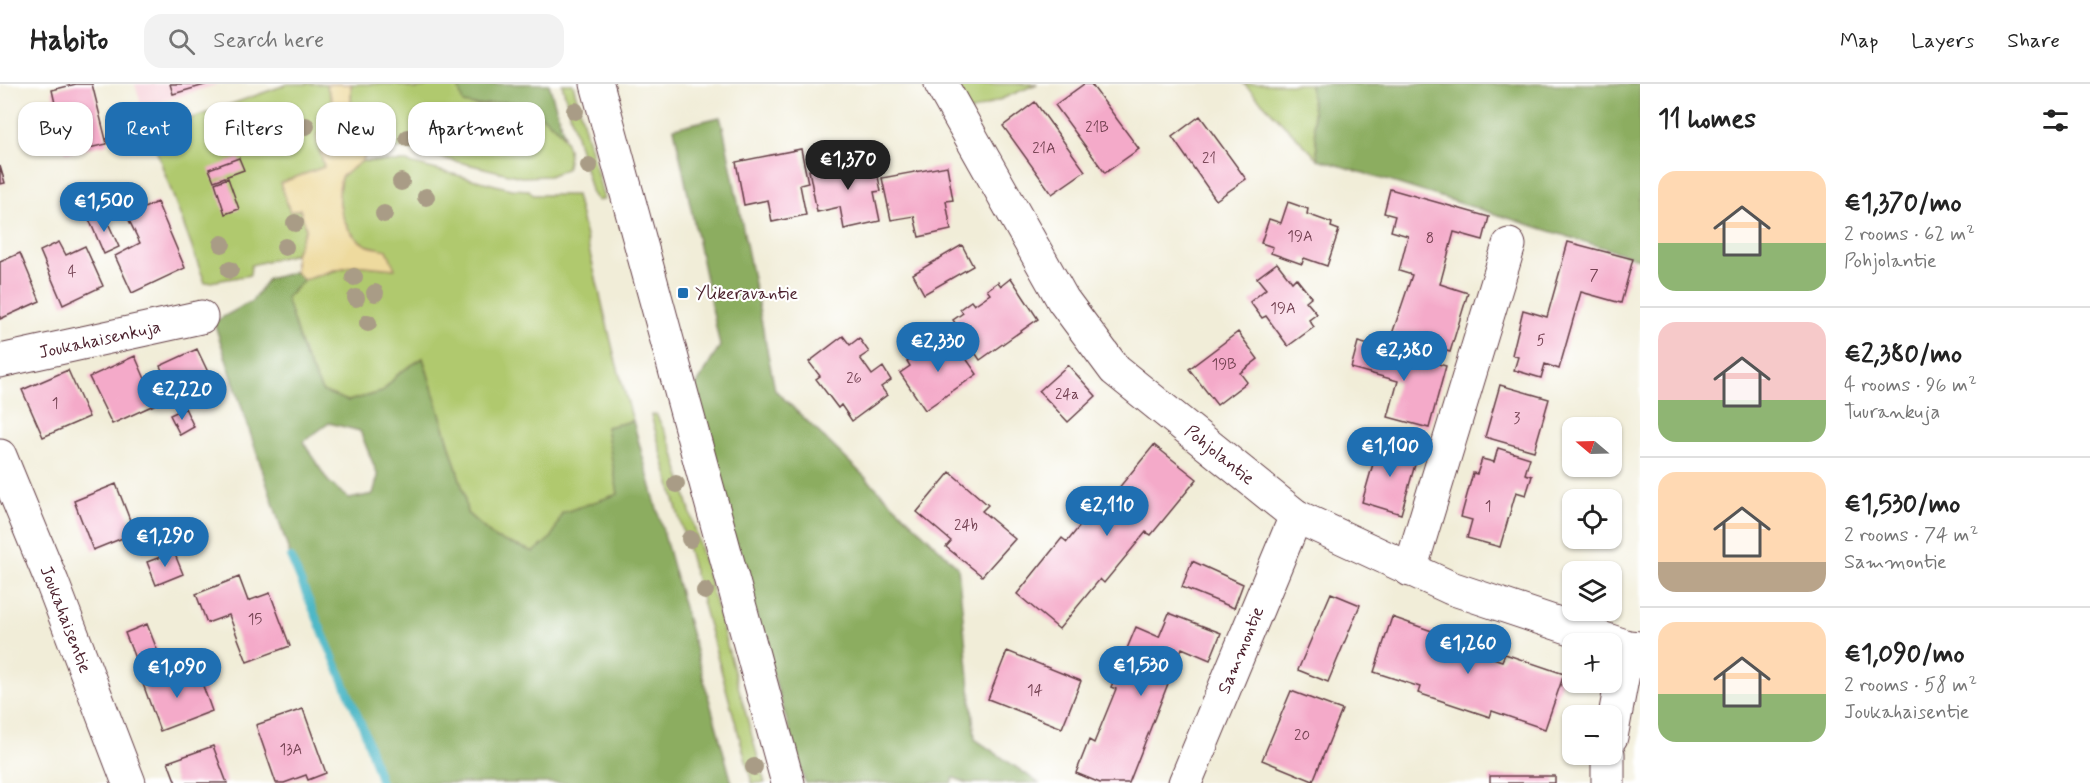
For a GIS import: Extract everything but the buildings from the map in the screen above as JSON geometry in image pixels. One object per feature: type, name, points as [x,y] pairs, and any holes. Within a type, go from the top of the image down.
[{"type":"street","points":[[597,84],[788,783]]},
{"type":"street","name":"Pohjolantie","points":[[942,84],[1063,300],[1115,370],[1296,516],[1451,588],[1634,648]]},
{"type":"street","points":[[1410,570],[1509,245]]},
{"type":"street","name":"Joukahaisenkuja","points":[[0,361],[201,318]]},
{"type":"street","name":"Joukahaisentie","points":[[0,456],[52,582],[129,783]]},
{"type":"street","name":"Sammontie","points":[[1185,783],[1296,516]]},
{"type":"street","points":[[1619,705],[1634,648]]},
{"type":"street","points":[[1608,765],[1608,783]]},
{"type":"shaded area","points":[[135,84],[219,84],[161,102],[140,102]]},
{"type":"green space","points":[[288,84],[326,84],[332,102],[316,102],[316,156],[328,156],[325,167],[281,183],[290,211],[300,209],[306,228],[295,254],[251,265],[250,275],[205,283],[158,156],[192,156],[192,118],[204,114],[204,156],[304,156],[304,102],[237,102]]},
{"type":"green space","points":[[351,84],[397,84],[416,89],[426,87],[428,84],[464,84],[459,90],[472,102],[408,102],[408,150],[396,149],[396,102],[351,102]]},
{"type":"green space","points":[[464,84],[549,84],[564,135],[545,118],[545,102],[463,102],[459,90]]},
{"type":"green space","points":[[562,84],[573,84],[604,199],[598,201],[592,194]]},
{"type":"green space","points":[[954,84],[1037,84],[968,113]]},
{"type":"green space","points":[[1244,84],[1310,84],[1318,159]]},
{"type":"green space","points":[[1310,84],[1640,84],[1640,259],[1318,159]]},
{"type":"green space","points":[[720,117],[775,390],[958,567],[975,739],[1039,783],[967,783],[954,778],[951,783],[805,783],[691,394],[720,346],[674,128]]},
{"type":"green space","points":[[545,118],[554,125],[567,145],[569,157],[566,169],[549,176],[521,177],[434,156],[545,156]]},
{"type":"green space","points":[[362,161],[406,162],[511,189],[529,190],[533,195],[576,195],[616,362],[633,421],[606,427],[619,494],[562,513],[552,537],[535,552],[495,538],[467,513],[464,493],[423,358],[399,373],[382,392],[348,401],[322,391],[304,355],[286,298],[304,280],[355,265],[394,269],[387,250],[367,245],[356,238],[345,223],[342,214],[339,196],[341,177]]},
{"type":"green space","points":[[295,272],[304,280],[286,298],[304,355],[322,391],[348,401],[382,392],[399,373],[423,358],[464,493],[467,513],[495,538],[534,552],[552,537],[562,513],[618,494],[606,427],[633,421],[732,783],[381,783],[364,730],[291,558],[214,322],[252,301],[268,279]],"holes":[[[329,423],[360,431],[378,476],[373,494],[349,499],[328,481],[303,442]]]},
{"type":"green space","points":[[656,414],[672,446],[765,783],[752,783],[651,415]]},
{"type":"sand","points":[[326,84],[351,84],[351,102],[332,102]]},
{"type":"sand","points":[[321,156],[365,156],[341,177],[339,196],[342,214],[345,223],[356,238],[367,245],[387,250],[395,269],[355,265],[304,280],[295,272],[295,254],[306,228],[300,209],[290,212],[280,183],[324,167]]},
{"type":"waterway","points":[[291,558],[364,730],[381,783]]},
{"type":"place","name":"Ylikeravantie","points":[[683,293]]}]
